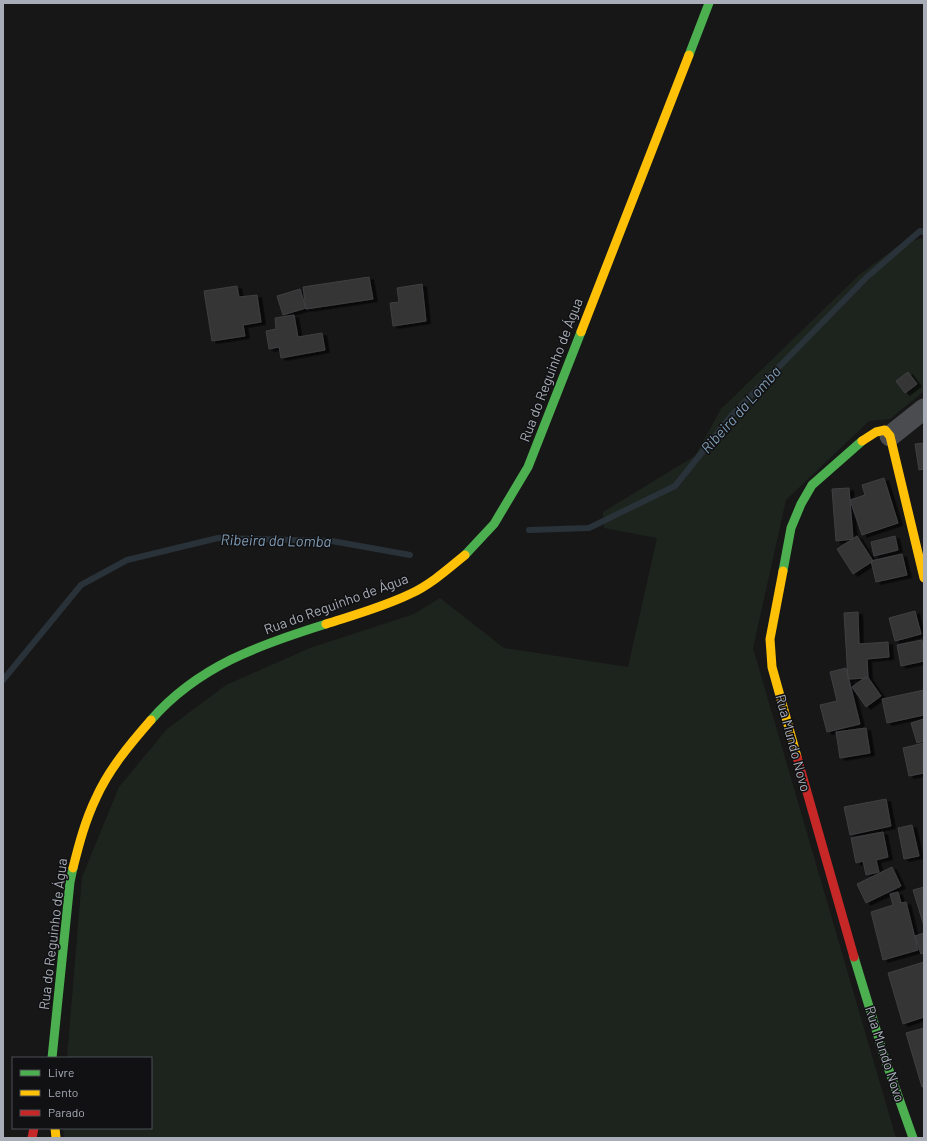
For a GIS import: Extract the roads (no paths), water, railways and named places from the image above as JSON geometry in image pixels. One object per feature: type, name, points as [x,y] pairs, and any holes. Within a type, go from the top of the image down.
[{"type":"street","name":"Rua do Reguinho de Água","points":[[52,1057],[70,882],[85,824],[96,797],[109,774],[132,742],[158,712],[193,681],[235,657],[274,640],[373,609],[411,594],[438,577],[469,552],[494,524],[528,467],[709,3]]},
{"type":"street","points":[[924,409],[890,436],[924,578]]},
{"type":"street","name":"Rua Mundo Novo","points":[[890,436],[885,430],[876,432],[867,437],[812,485],[801,504],[791,528],[770,639],[772,667],[839,908],[885,1059],[913,1138]]},
{"type":"waterway","name":"Ribeira da Lomba","points":[[529,530],[589,528],[675,486],[732,415],[867,277],[920,231],[924,232]]},
{"type":"waterway","name":"Ribeira da Lomba","points":[[3,680],[81,585],[127,560],[218,538],[332,541],[410,555]]}]
